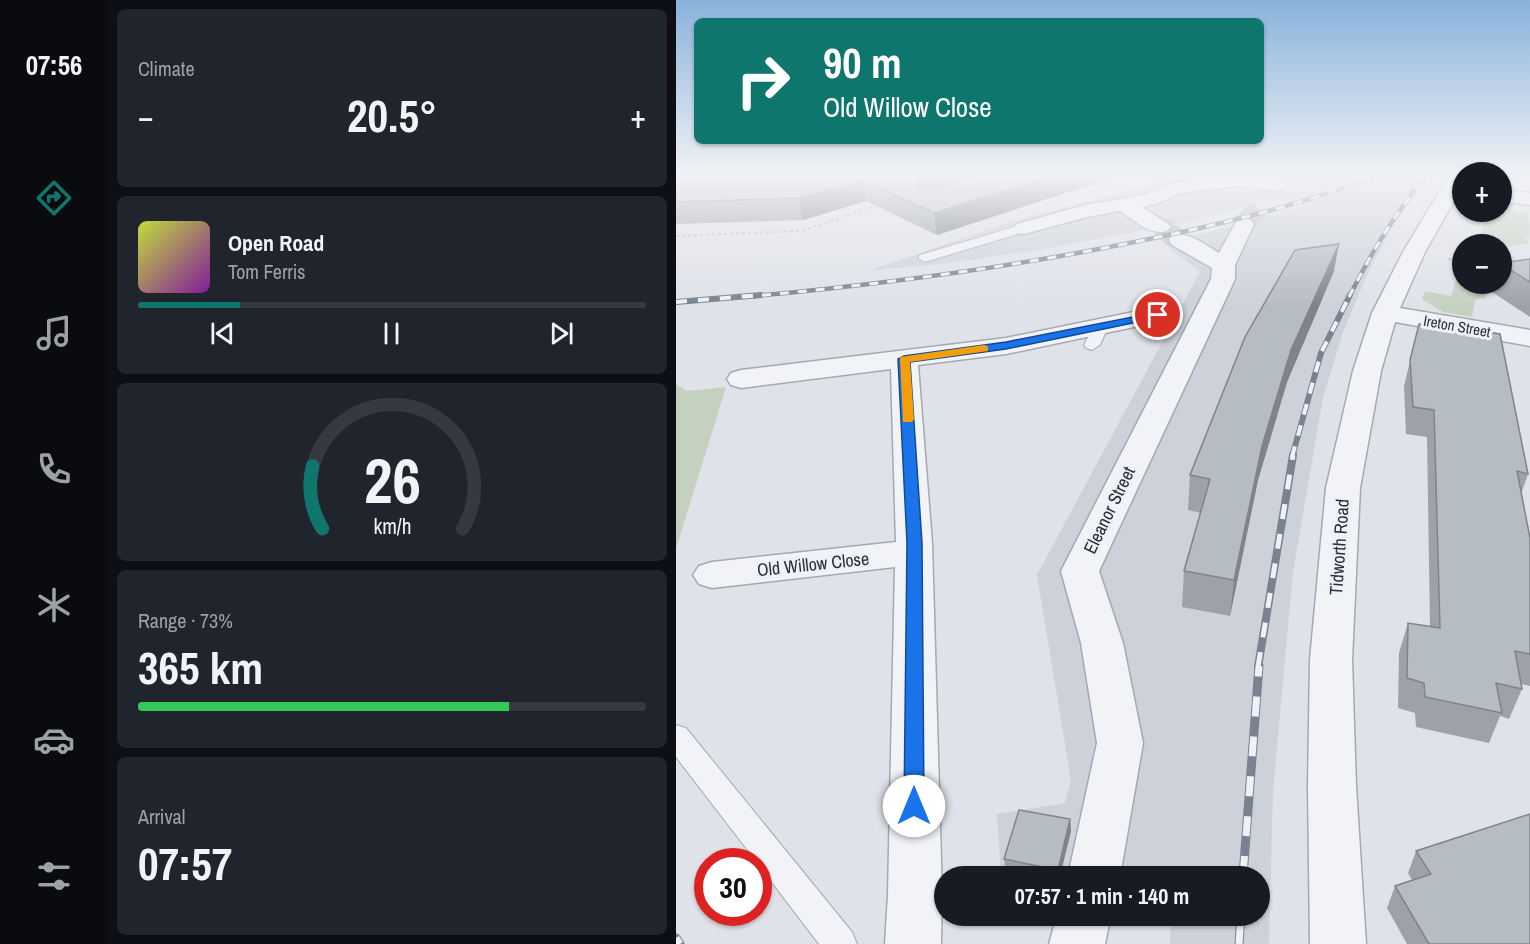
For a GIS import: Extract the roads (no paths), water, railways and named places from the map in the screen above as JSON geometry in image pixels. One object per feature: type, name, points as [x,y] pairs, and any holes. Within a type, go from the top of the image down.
[{"type":"street","points":[[1024,228],[1056,219]]},
{"type":"street","points":[[1147,219],[1160,227]]},
{"type":"street","name":"Tidworth Road","points":[[1338,944],[1332,786],[1331,660],[1342,510],[1355,423],[1385,313],[1414,252],[1436,219]]},
{"type":"street","name":"Eleanor Street","points":[[1096,866],[1120,743],[1102,644],[1080,571],[1223,279],[1224,265],[1244,224]]},
{"type":"street","points":[[1180,240],[1224,265]]},
{"type":"street","name":"Ireton Street","points":[[1385,313],[1530,338]]},
{"type":"street","points":[[741,379],[1096,336],[1158,315]]},
{"type":"street","points":[[904,359],[913,553],[915,896],[913,944]]},
{"type":"street","name":"Old Willow Close","points":[[712,575],[913,553]]},
{"type":"street","points":[[1077,944],[1081,926]]},
{"type":"lane","points":[[925,258],[1024,228]]},
{"type":"lane","points":[[676,736],[835,938]]},
{"type":"tunnel","points":[[1244,224],[1249,219]]},
{"type":"tunnel","points":[[1160,227],[1180,240]]},
{"type":"railway","points":[[744,297],[835,288],[1015,264],[1174,234],[1239,219]]},
{"type":"railway","points":[[1349,297],[1366,264],[1394,219]]},
{"type":"railway","points":[[676,302],[761,295]]},
{"type":"railway","points":[[1292,457],[1321,353],[1349,297]]},
{"type":"railway","points":[[1258,667],[1293,455]]},
{"type":"railway","points":[[1244,866],[1259,666]]},
{"type":"railway","points":[[1239,944],[1240,926]]},
{"type":"railway","points":[[676,938],[680,944]]}]
